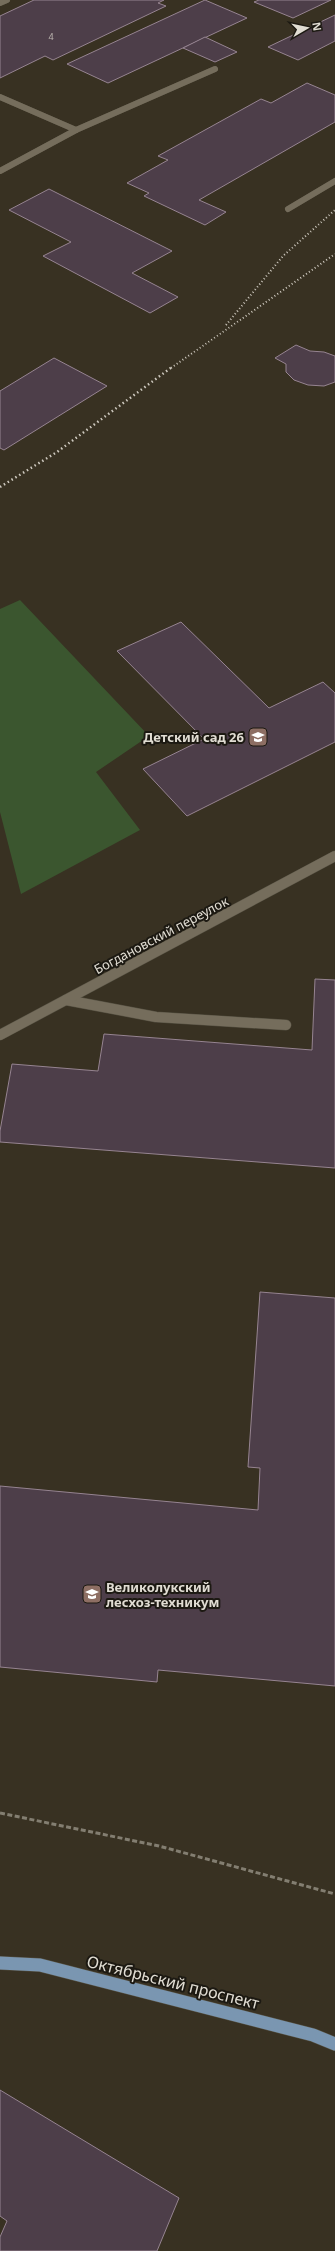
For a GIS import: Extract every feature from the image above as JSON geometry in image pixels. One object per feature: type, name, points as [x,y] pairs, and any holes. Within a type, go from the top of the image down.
[{"type":"main road","name":"Октябрьский проспект","points":[[0,1964],[40,1965],[313,2035],[335,2044]]},
{"type":"street","points":[[0,3],[7,0]]},
{"type":"street","points":[[0,171],[76,130],[215,69]]},
{"type":"street","points":[[0,97],[76,130]]},
{"type":"street","points":[[288,209],[335,181]]},
{"type":"street","name":"Богдановский переулок","points":[[0,1036],[335,856]]},
{"type":"street","points":[[66,1000],[156,1018],[286,1025]]},
{"type":"path","points":[[0,1813],[160,1846],[335,1894]]},
{"type":"green space","points":[[20,600],[149,736],[96,772],[140,830],[21,894],[0,812],[0,609]]},
{"type":"building","points":[[34,0],[164,0],[158,3],[166,6],[53,60],[45,56],[0,78],[0,16]]},
{"type":"building","points":[[205,0],[247,18],[108,83],[67,64]]},
{"type":"building","points":[[259,0],[331,0],[293,18],[254,2]]},
{"type":"building","points":[[335,15],[335,41],[298,60],[268,47]]},
{"type":"building","points":[[205,37],[237,52],[215,62],[183,48]]},
{"type":"building","points":[[307,83],[335,95],[335,122],[199,200],[226,212],[205,225],[144,196],[149,193],[127,183],[168,160],[158,156],[261,99],[271,103]]},
{"type":"building","points":[[49,189],[172,251],[132,273],[178,297],[150,313],[43,256],[71,242],[9,210]]},
{"type":"building","points":[[296,345],[310,351],[324,352],[335,356],[335,382],[324,386],[308,385],[294,380],[286,372],[286,364],[275,358]]},
{"type":"building","points":[[54,358],[107,386],[4,450],[0,448],[0,391]]},
{"type":"building","points":[[181,622],[269,708],[323,682],[335,693],[335,742],[187,816],[143,769],[204,739],[117,651]]},
{"type":"building","points":[[315,979],[335,980],[335,1168],[0,1142],[0,1131],[12,1064],[98,1071],[104,1034],[312,1050]]},
{"type":"building","points":[[260,1292],[335,1298],[335,1686],[158,1670],[157,1682],[0,1667],[0,1486],[258,1510],[260,1468],[248,1467]]},
{"type":"building","points":[[0,2090],[179,2198],[157,2251],[0,2251],[0,2237],[7,2221],[0,2216]]},
{"type":"railway","points":[[226,325],[283,256],[335,210]]},
{"type":"railway","points":[[171,368],[335,254]]},
{"type":"railway","points":[[0,487],[57,452],[172,367]]},
{"type":"place","name":"Детский сад 26","points":[[258,737]]},
{"type":"place","name":"Великолукский лесхоз-техникум","points":[[92,1594]]}]
